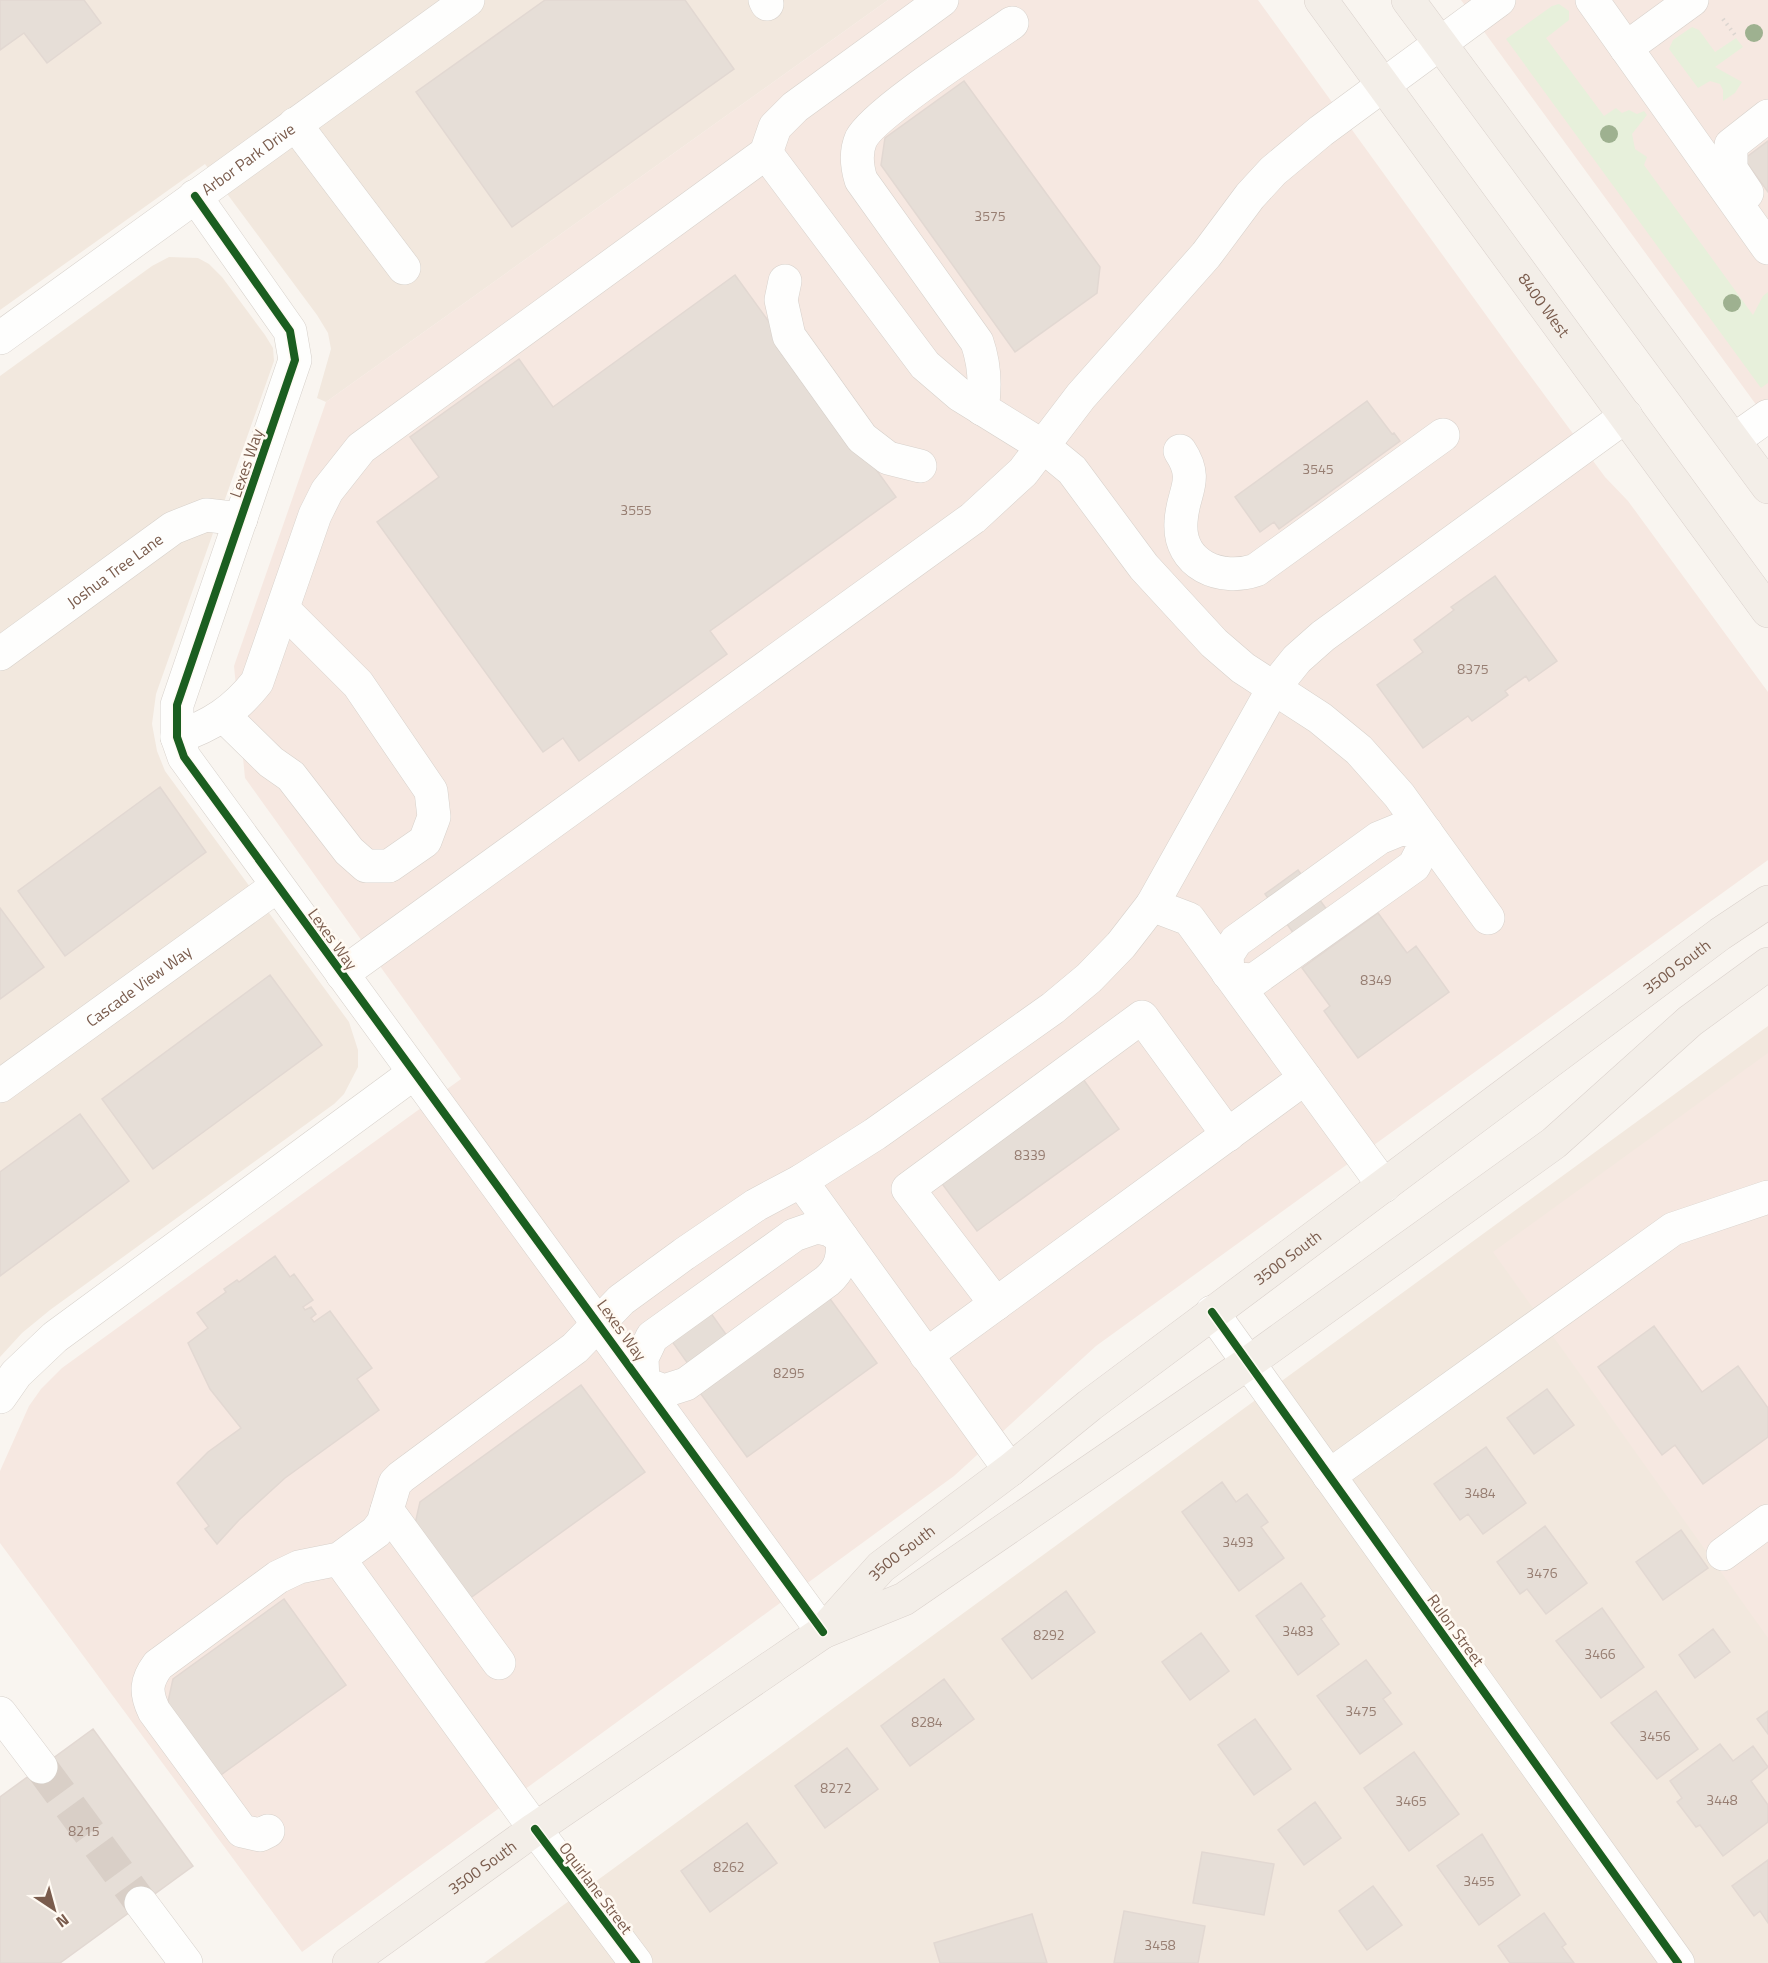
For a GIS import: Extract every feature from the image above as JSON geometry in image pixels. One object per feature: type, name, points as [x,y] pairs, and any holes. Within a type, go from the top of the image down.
[{"type":"main road","name":"8400 West","points":[[1321,0],[1768,611]]},
{"type":"main road","points":[[1408,0],[1768,487]]},
{"type":"main road","name":"3500 South","points":[[823,1632],[882,1568],[1010,1470],[1090,1405],[1720,934],[1768,902]]},
{"type":"main road","name":"3500 South","points":[[349,1963],[535,1829],[823,1632],[904,1599],[1248,1363],[1554,1143],[1690,1021],[1768,964]]},
{"type":"street","name":"Arbor Park Drive","points":[[0,338],[468,0]]},
{"type":"street","points":[[177,737],[202,729],[224,717],[242,701],[257,682],[315,515],[327,491],[361,448],[766,153],[775,127],[795,107],[942,0]]},
{"type":"street","points":[[342,974],[973,518],[1023,472],[1081,396],[1206,255],[1250,196],[1273,171],[1312,138],[1499,0]]},
{"type":"street","points":[[1592,0],[1763,241]]},
{"type":"street","points":[[1626,48],[1705,6]]},
{"type":"street","points":[[982,409],[986,390],[985,370],[977,342],[861,180],[857,154],[861,141],[878,119],[1012,23]]},
{"type":"street","points":[[1763,241],[1761,212],[1731,168],[1729,152],[1731,145],[1768,116]]},
{"type":"street","points":[[295,124],[404,268]]},
{"type":"street","points":[[766,153],[911,349],[940,380],[1044,447],[1084,483],[1144,567],[1186,616],[1221,649],[1273,689],[1320,718],[1359,750],[1399,795],[1488,918]]},
{"type":"street","name":"Lexes Way","points":[[195,196],[286,326],[294,344],[295,360],[177,705],[177,737],[184,758],[823,1632]]},
{"type":"street","points":[[785,281],[781,300],[789,336],[855,428],[874,449],[888,458],[920,466]]},
{"type":"street","points":[[268,1831],[260,1835],[242,1831],[154,1710],[148,1699],[147,1685],[158,1665],[278,1577],[299,1567],[339,1558],[376,1532],[387,1510],[391,1493],[401,1477],[575,1348],[621,1300],[756,1205],[801,1181],[875,1134],[1053,1008],[1089,978],[1121,945],[1152,905],[1273,689],[1297,659],[1323,636],[1626,416]]},
{"type":"street","points":[[1734,440],[1768,416]]},
{"type":"street","points":[[1180,451],[1185,459],[1191,480],[1180,521],[1186,547],[1201,566],[1213,572],[1242,575],[1256,570],[1443,435]]},
{"type":"street","name":"Joshua Tree Lane","points":[[0,654],[173,528],[206,515],[241,519]]},
{"type":"street","points":[[224,717],[271,762],[291,776],[349,851],[366,866],[389,866],[425,841],[434,817],[431,791],[358,684],[283,609]]},
{"type":"street","points":[[1401,830],[1426,832],[1420,856],[1405,873],[1254,980],[1236,979],[1228,973],[1227,955],[1236,941],[1379,838],[1401,830]]},
{"type":"street","name":"Cascade View Way","points":[[0,1086],[277,886]]},
{"type":"street","points":[[1152,905],[1189,919],[1384,1186]]},
{"type":"street","points":[[996,1304],[908,1189],[1142,1017],[1228,1135]]},
{"type":"street","points":[[0,1397],[16,1374],[55,1337],[414,1073]]},
{"type":"street","points":[[926,1355],[1305,1078]]},
{"type":"street","points":[[801,1181],[1010,1470]]},
{"type":"street","points":[[1329,1476],[1673,1229],[1768,1197]]},
{"type":"street","points":[[817,1227],[830,1230],[842,1238],[843,1251],[835,1274],[799,1302],[686,1384],[676,1389],[664,1390],[643,1383],[642,1358],[652,1337],[794,1235],[817,1227]]},
{"type":"street","name":"Rulon Street","points":[[1212,1312],[1678,1963]]},
{"type":"street","points":[[387,1510],[500,1663]]},
{"type":"street","points":[[1723,1554],[1768,1521]]},
{"type":"street","name":"Oquirlane Street","points":[[339,1558],[535,1829],[636,1963]]},
{"type":"street","points":[[0,1713],[41,1767]]},
{"type":"street","points":[[141,1903],[186,1963]]},
{"type":"path","points":[[1705,6],[1735,35]]},
{"type":"shaded area","points":[[0,0],[888,0],[326,402],[317,398],[331,349],[328,333],[205,164],[0,310]]},
{"type":"shaded area","points":[[888,0],[1258,0],[1515,355],[1605,477],[1628,501],[1768,692],[1768,860],[1096,1346],[954,1476],[302,1952],[0,1543],[0,1471],[29,1406],[41,1389],[62,1368],[461,1079],[245,778],[234,666],[326,402]]},
{"type":"shaded area","points":[[1461,0],[1768,0],[1768,421],[1741,384]]},
{"type":"shaded area","points":[[169,257],[198,258],[209,264],[222,277],[265,335],[273,348],[274,361],[156,694],[152,724],[157,751],[165,771],[349,1022],[358,1050],[358,1067],[344,1094],[334,1104],[50,1310],[22,1333],[0,1357],[0,376],[152,266]]},
{"type":"shaded area","points":[[1768,1026],[1768,1963],[484,1963]]},
{"type":"shaded area","points":[[1768,1053],[1768,1638],[1493,1252]]},
{"type":"green space","points":[[1559,4],[1569,11],[1569,20],[1546,38],[1604,116],[1616,108],[1622,113],[1629,110],[1637,114],[1644,111],[1647,115],[1632,134],[1635,149],[1647,157],[1644,165],[1753,315],[1763,296],[1768,292],[1768,383],[1761,388],[1506,39],[1552,6]]},
{"type":"green space","points":[[1692,27],[1699,30],[1715,52],[1736,38],[1743,47],[1715,67],[1742,82],[1735,93],[1723,101],[1723,90],[1720,84],[1710,81],[1698,88],[1669,49],[1673,40]]},
{"type":"building","points":[[0,0],[84,0],[101,23],[47,63],[24,33],[0,50]]},
{"type":"building","points":[[545,0],[685,0],[734,69],[512,227],[416,92]]},
{"type":"building","points":[[964,81],[1100,267],[1097,293],[1015,352],[881,165],[885,138]]},
{"type":"building","points":[[1768,141],[1768,192],[1744,159]]},
{"type":"building","points":[[735,275],[896,497],[710,631],[727,654],[579,761],[563,738],[543,752],[377,522],[439,477],[410,437],[519,359],[553,407]]},
{"type":"building","points":[[1367,401],[1400,441],[1279,529],[1274,522],[1260,532],[1235,497]]},
{"type":"building","points":[[1495,576],[1557,661],[1529,681],[1526,676],[1505,691],[1508,695],[1472,721],[1468,716],[1423,748],[1377,685],[1423,652],[1414,640],[1454,610],[1451,607]]},
{"type":"building","points":[[160,787],[206,852],[65,956],[18,891]]},
{"type":"building","points":[[1298,870],[1346,936],[1313,960],[1265,894]]},
{"type":"building","points":[[0,908],[44,967],[0,999]]},
{"type":"building","points":[[1378,913],[1407,953],[1416,946],[1449,992],[1358,1058],[1324,1011],[1330,1006],[1302,968]]},
{"type":"building","points":[[270,975],[322,1045],[153,1169],[102,1099]]},
{"type":"building","points":[[1078,1072],[1119,1129],[977,1231],[940,1181]]},
{"type":"building","points":[[80,1114],[129,1181],[0,1276],[0,1172]]},
{"type":"building","points":[[275,1256],[290,1277],[294,1274],[313,1300],[303,1307],[305,1310],[311,1307],[316,1314],[311,1318],[314,1322],[330,1311],[372,1368],[357,1379],[379,1410],[285,1478],[239,1520],[217,1544],[205,1529],[209,1526],[177,1483],[208,1452],[241,1428],[210,1389],[188,1343],[208,1328],[197,1313],[226,1292],[224,1289],[237,1280],[239,1282]]},
{"type":"building","points":[[825,1292],[877,1363],[747,1457],[695,1386]]},
{"type":"building","points":[[705,1305],[740,1354],[701,1382],[666,1333]]},
{"type":"building","points":[[1654,1326],[1702,1392],[1738,1366],[1768,1408],[1768,1437],[1703,1484],[1675,1445],[1662,1455],[1598,1367]]},
{"type":"building","points":[[581,1385],[645,1472],[469,1599],[415,1524],[420,1502]]},
{"type":"building","points":[[1547,1389],[1574,1425],[1534,1454],[1507,1418]]},
{"type":"building","points":[[1486,1447],[1526,1503],[1483,1534],[1468,1514],[1460,1520],[1434,1484]]},
{"type":"building","points":[[1222,1482],[1236,1502],[1247,1494],[1268,1522],[1261,1527],[1284,1558],[1239,1591],[1182,1512]]},
{"type":"building","points":[[1545,1526],[1587,1583],[1546,1614],[1527,1589],[1520,1594],[1497,1562]]},
{"type":"building","points":[[1681,1530],[1708,1568],[1663,1600],[1636,1562]]},
{"type":"building","points":[[1301,1583],[1325,1616],[1321,1619],[1339,1644],[1298,1675],[1256,1616]]},
{"type":"building","points":[[1066,1591],[1095,1632],[1032,1679],[1002,1639]]},
{"type":"building","points":[[284,1599],[346,1685],[218,1777],[167,1706],[173,1679]]},
{"type":"building","points":[[1602,1608],[1644,1667],[1601,1698],[1556,1641]]},
{"type":"building","points":[[1713,1629],[1730,1652],[1695,1678],[1679,1655]]},
{"type":"building","points":[[1201,1633],[1229,1671],[1190,1700],[1162,1662]]},
{"type":"building","points":[[1366,1660],[1391,1693],[1383,1699],[1402,1724],[1360,1754],[1317,1696]]},
{"type":"building","points":[[944,1679],[974,1719],[910,1766],[881,1726]]},
{"type":"building","points":[[1656,1691],[1698,1749],[1657,1779],[1611,1723]]},
{"type":"building","points":[[1768,1711],[1768,1734],[1757,1719]]},
{"type":"building","points":[[1255,1719],[1291,1769],[1254,1795],[1218,1745]]},
{"type":"building","points":[[93,1729],[193,1866],[60,1963],[0,1963],[0,1797]]},
{"type":"building","points":[[1720,1744],[1733,1761],[1753,1746],[1768,1767],[1751,1781],[1768,1805],[1768,1822],[1723,1856],[1700,1825],[1696,1827],[1677,1802],[1682,1798],[1670,1781]]},
{"type":"building","points":[[847,1748],[878,1789],[825,1828],[795,1786]]},
{"type":"building","points":[[1414,1752],[1459,1814],[1409,1851],[1364,1788]]},
{"type":"building","points":[[1315,1802],[1341,1838],[1304,1865],[1278,1830]]},
{"type":"building","points":[[747,1823],[777,1863],[710,1912],[681,1871]]},
{"type":"building","points":[[1482,1834],[1520,1895],[1479,1925],[1437,1866]]},
{"type":"building","points":[[1202,1852],[1274,1864],[1264,1915],[1193,1903]]},
{"type":"building","points":[[1768,1860],[1768,1923],[1760,1911],[1754,1916],[1732,1886]]},
{"type":"building","points":[[1373,1886],[1402,1925],[1367,1950],[1339,1911]]},
{"type":"building","points":[[1124,1911],[1205,1926],[1198,1963],[1114,1963]]},
{"type":"building","points":[[1544,1913],[1566,1944],[1562,1947],[1574,1963],[1510,1963],[1498,1946]]},
{"type":"building","points":[[1032,1914],[1047,1963],[940,1963],[934,1943]]},
{"type":"tunnel","points":[[41,1767],[141,1903]]},
{"type":"cycle path","points":[[195,196],[290,331],[295,360],[177,705],[177,737],[184,757],[823,1632]]},
{"type":"cycle path","points":[[1212,1312],[1678,1963]]},
{"type":"cycle path","points":[[535,1829],[636,1963]]}]
